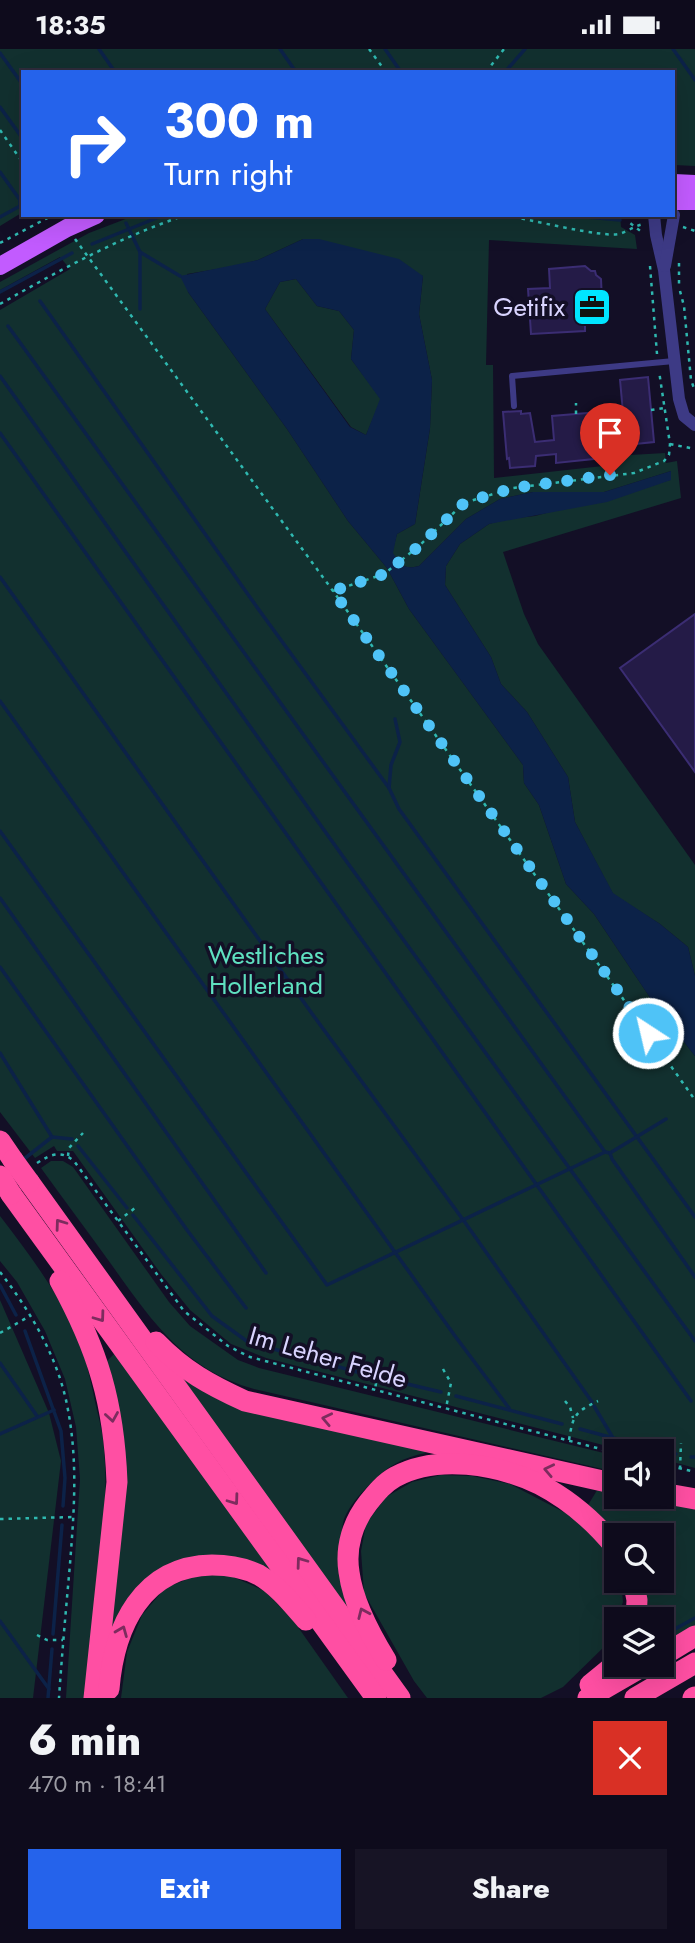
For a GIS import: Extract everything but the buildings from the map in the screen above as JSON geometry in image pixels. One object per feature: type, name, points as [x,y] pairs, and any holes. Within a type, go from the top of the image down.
[{"type":"highway","points":[[0,1141],[8,1177],[60,1262],[376,1698]]},
{"type":"highway","points":[[8,1177],[32,1173],[114,1299],[400,1697]]},
{"type":"highway","points":[[60,1262],[59,1280],[92,1344],[102,1376],[116,1447],[117,1482],[94,1698]]},
{"type":"highway","points":[[114,1299],[177,1364],[208,1384],[245,1401],[604,1481]]},
{"type":"highway","points":[[400,1697],[399,1679],[379,1649],[364,1618],[348,1571],[348,1548],[359,1514],[379,1489],[394,1477],[439,1464],[470,1464],[509,1473],[538,1484],[568,1502],[604,1533]]},
{"type":"highway","points":[[674,1495],[695,1499]]},
{"type":"highway","points":[[109,1698],[117,1644],[134,1607],[158,1581],[195,1566],[227,1565],[259,1575],[277,1588],[312,1627],[338,1646]]},
{"type":"highway","points":[[674,1649],[695,1636]]},
{"type":"highway","points":[[635,1698],[695,1663]]},
{"type":"highway","points":[[575,1698],[604,1674]]},
{"type":"highway","points":[[588,1698],[624,1677]]},
{"type":"main road","points":[[677,198],[695,201]]},
{"type":"main road","points":[[0,267],[67,228],[92,217]]},
{"type":"street","points":[[654,217],[664,270],[678,399],[684,416],[695,425]]},
{"type":"street","points":[[664,270],[674,217]]},
{"type":"lane","points":[[514,406],[512,376],[674,361]]},
{"type":"path","points":[[369,49],[385,70]]},
{"type":"path","points":[[487,70],[504,49]]},
{"type":"path","points":[[0,130],[21,160]]},
{"type":"path","points":[[0,243],[49,217]]},
{"type":"path","points":[[0,304],[88,256],[181,217]]},
{"type":"path","points":[[515,217],[597,233],[619,234],[634,226]]},
{"type":"path","points":[[630,217],[630,223],[645,235]]},
{"type":"path","points":[[684,234],[690,229],[695,231]]},
{"type":"path","points":[[88,256],[333,591],[695,1100]]},
{"type":"path","points":[[333,591],[384,574],[464,503],[513,488],[634,473],[664,461],[669,455],[670,444],[658,362],[649,258]]},
{"type":"path","points":[[679,259],[679,288],[684,306],[691,380],[695,391]]},
{"type":"path","points":[[576,403],[576,414]]},
{"type":"path","points":[[651,410],[664,408]]},
{"type":"path","points":[[670,444],[695,449]]},
{"type":"path","points":[[32,1173],[53,1154],[68,1156],[69,1148],[83,1133]]},
{"type":"path","name":"Im Leher Felde","points":[[68,1156],[184,1311],[228,1346],[271,1364],[604,1450]]},
{"type":"path","points":[[117,1221],[135,1207]]},
{"type":"path","points":[[0,1272],[46,1344],[68,1409],[76,1479],[59,1698]]},
{"type":"path","points":[[0,1333],[30,1316]]},
{"type":"path","points":[[373,1367],[377,1375],[375,1391]]},
{"type":"path","points":[[443,1369],[451,1383],[446,1408]]},
{"type":"path","points":[[565,1401],[573,1418],[569,1440]]},
{"type":"path","points":[[573,1418],[580,1410],[598,1401]]},
{"type":"path","points":[[680,1469],[681,1443]]},
{"type":"path","points":[[674,1468],[695,1472]]},
{"type":"path","points":[[0,1519],[74,1517]]},
{"type":"path","points":[[37,1635],[47,1640],[63,1640]]},
{"type":"green space","points":[[0,49],[695,49],[695,166],[675,165],[675,70],[21,70],[21,213],[0,226]]},
{"type":"green space","name":"Westliches Hollerland","points":[[131,217],[620,217],[621,227],[635,235],[637,249],[489,240],[486,365],[493,365],[494,478],[612,465],[613,456],[665,453],[666,463],[677,461],[681,498],[503,552],[524,614],[538,644],[695,865],[695,976],[688,947],[660,924],[613,894],[575,822],[568,777],[527,712],[501,684],[491,657],[445,585],[446,566],[460,544],[489,524],[535,516],[670,480],[671,471],[604,492],[533,492],[500,499],[466,519],[419,566],[406,567],[392,553],[397,534],[415,524],[430,428],[432,380],[419,314],[423,276],[303,239],[258,260],[187,274],[188,292],[287,429],[348,521],[387,568],[409,609],[523,765],[524,783],[539,805],[566,884],[594,914],[653,1002],[695,1056],[695,1468],[674,1462],[674,1439],[604,1439],[604,1445],[266,1358],[231,1344],[190,1310],[73,1151],[57,1151],[54,1146],[35,1158],[0,1112],[0,310],[70,269],[60,257],[0,290],[0,282],[89,233]]},
{"type":"green space","points":[[296,279],[317,306],[339,311],[354,330],[351,359],[381,399],[366,435],[351,427],[265,309],[280,282]]},
{"type":"green space","points":[[51,1161],[63,1161],[73,1167],[169,1302],[190,1326],[238,1360],[259,1368],[604,1453],[604,1469],[254,1389],[208,1369],[189,1356],[155,1323],[41,1168]]},
{"type":"green space","points":[[0,1216],[61,1304],[80,1343],[102,1433],[105,1470],[104,1535],[84,1698],[66,1698],[80,1479],[76,1427],[65,1379],[45,1331],[17,1282],[0,1261]]},
{"type":"green space","points":[[0,1300],[49,1413],[61,1461],[33,1698],[0,1698]]},
{"type":"green space","points":[[115,1353],[288,1590],[267,1573],[167,1568],[105,1662],[117,1563],[105,1363]]},
{"type":"green space","points":[[164,1357],[194,1381],[422,1448],[426,1453],[402,1460],[382,1473],[356,1500],[344,1519],[342,1532],[346,1564],[373,1644]]},
{"type":"green space","points":[[441,1475],[472,1476],[510,1484],[579,1520],[599,1487],[604,1488],[604,1509],[674,1509],[674,1501],[695,1505],[695,1627],[674,1639],[674,1607],[640,1607],[640,1593],[674,1593],[674,1523],[604,1523],[604,1593],[622,1593],[623,1602],[621,1607],[604,1607],[604,1647],[563,1687],[541,1698],[427,1698],[414,1681],[364,1593],[361,1551],[366,1524],[386,1497],[412,1482]]},
{"type":"green space","points":[[224,1573],[265,1591],[293,1620],[348,1698],[121,1698],[127,1652],[142,1615],[165,1588],[193,1577]]},
{"type":"water","points":[[303,239],[319,239],[399,259],[423,276],[419,314],[432,380],[430,428],[415,524],[397,534],[393,553],[403,565],[419,566],[466,519],[500,499],[533,492],[604,492],[671,471],[671,480],[607,502],[489,524],[460,544],[446,566],[445,585],[491,657],[501,684],[527,712],[568,777],[575,822],[613,893],[660,924],[688,947],[695,976],[695,1056],[653,1002],[594,914],[566,884],[539,805],[524,783],[523,765],[409,609],[387,568],[348,521],[287,429],[188,292],[180,276],[258,260]],"holes":[[[296,279],[317,306],[339,311],[354,330],[351,359],[380,399],[366,435],[350,427],[265,309],[280,282]]]},
{"type":"waterway","points":[[99,49],[114,70]]},
{"type":"waterway","points":[[280,49],[295,70]]},
{"type":"waterway","points":[[385,49],[400,70]]},
{"type":"waterway","points":[[507,70],[525,49]]},
{"type":"waterway","points":[[673,49],[695,80]]},
{"type":"waterway","points":[[0,53],[21,82]]},
{"type":"waterway","points":[[0,107],[21,136]]},
{"type":"waterway","points":[[0,172],[20,200],[20,206],[0,217]]},
{"type":"waterway","points":[[92,244],[159,217]]},
{"type":"waterway","points":[[587,217],[620,220]]},
{"type":"waterway","points":[[126,223],[140,252],[180,276]]},
{"type":"waterway","points":[[140,252],[140,309]]},
{"type":"waterway","points":[[0,292],[72,253]]},
{"type":"waterway","points":[[40,301],[389,788]]},
{"type":"waterway","points":[[8,326],[605,1152]]},
{"type":"waterway","points":[[0,376],[344,858],[695,1341]]},
{"type":"waterway","points":[[0,433],[691,1401]]},
{"type":"waterway","points":[[0,577],[592,1402]]},
{"type":"waterway","points":[[0,701],[509,1408]]},
{"type":"waterway","points":[[395,719],[400,742],[391,765],[389,788],[399,809],[695,1217]]},
{"type":"waterway","points":[[0,831],[327,1285],[605,1152],[610,1153],[666,1119]]},
{"type":"waterway","points":[[0,898],[266,1273]]},
{"type":"waterway","points":[[0,967],[187,1230],[246,1308]]},
{"type":"waterway","points":[[0,1053],[52,1137]]},
{"type":"waterway","points":[[24,1159],[52,1137],[72,1139]]},
{"type":"waterway","points":[[78,1146],[127,1208]]},
{"type":"waterway","points":[[610,1153],[695,1277]]},
{"type":"waterway","points":[[133,1215],[212,1316],[248,1342],[368,1375]]},
{"type":"waterway","points":[[0,1285],[16,1315]]},
{"type":"waterway","points":[[25,1331],[61,1431],[65,1478],[63,1506]]},
{"type":"waterway","points":[[0,1363],[37,1416]]},
{"type":"waterway","points":[[386,1379],[441,1392]]},
{"type":"waterway","points":[[456,1396],[562,1424]]},
{"type":"waterway","points":[[594,1406],[613,1438]]},
{"type":"waterway","points":[[0,1434],[54,1410]]},
{"type":"waterway","points":[[580,1429],[617,1439]]},
{"type":"waterway","points":[[53,1634],[62,1525]]},
{"type":"waterway","points":[[674,1629],[695,1618]]},
{"type":"waterway","points":[[0,1621],[49,1689]]},
{"type":"waterway","points":[[48,1698],[52,1649]]},
{"type":"place","name":"Getifix","points":[[592,307]]},
{"type":"route","points":[[610,475],[513,488],[464,503],[419,546],[384,574],[333,591],[648,1033]]}]
